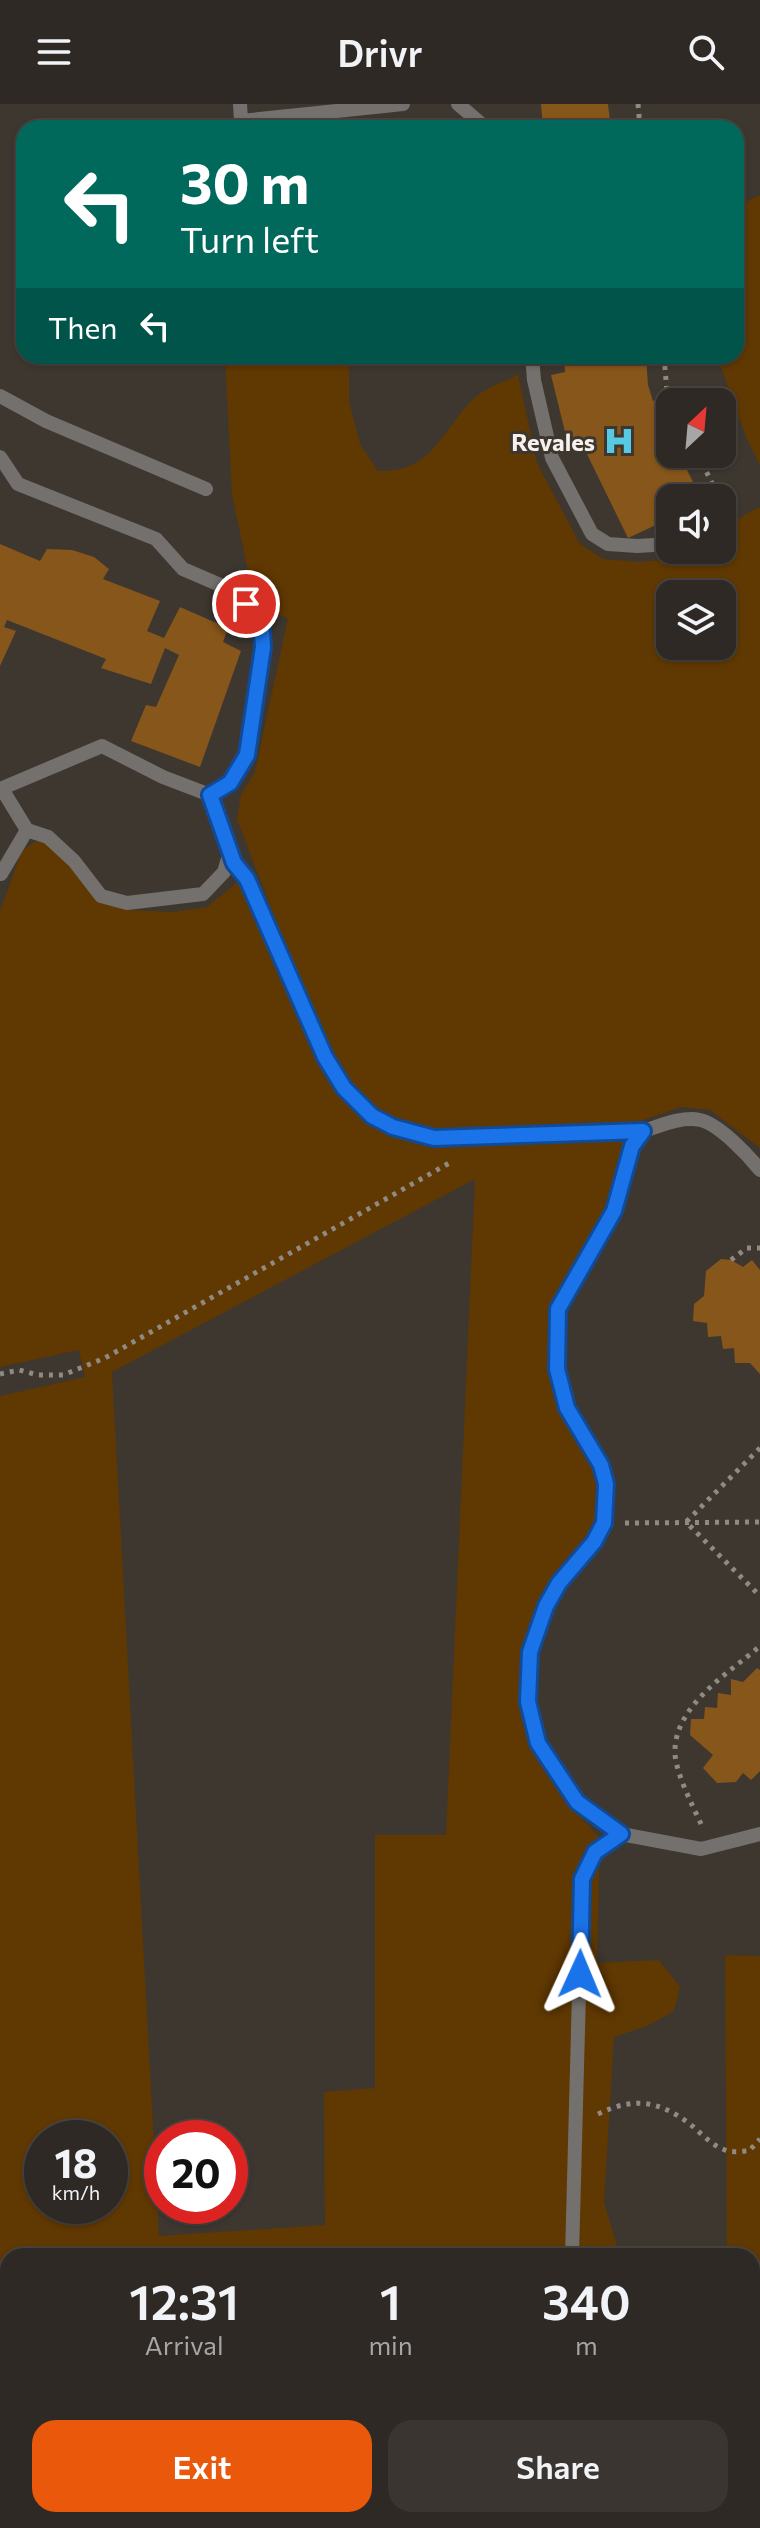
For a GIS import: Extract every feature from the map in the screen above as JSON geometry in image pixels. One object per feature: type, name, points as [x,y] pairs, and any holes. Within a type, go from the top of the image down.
[{"type":"lane","points":[[251,120],[403,104]]},
{"type":"lane","points":[[458,104],[477,120]]},
{"type":"lane","points":[[533,364],[552,458],[592,534],[608,544],[656,545]]},
{"type":"lane","points":[[0,396],[46,421],[206,489]]},
{"type":"lane","points":[[0,457],[18,484],[156,539],[183,569],[241,594],[246,604],[261,617],[263,647],[247,755],[230,783],[210,795]]},
{"type":"lane","points":[[230,852],[224,872],[203,894],[127,903],[101,896],[74,861],[48,837],[27,830],[1,789],[102,746],[163,777],[210,795],[234,863],[247,879],[325,1057],[344,1088],[372,1116],[393,1127],[434,1138],[643,1131],[676,1120],[701,1120],[725,1135],[760,1170]]},
{"type":"lane","points":[[0,875],[27,830]]},
{"type":"lane","points":[[643,1131],[632,1146],[614,1211],[558,1309],[557,1369],[567,1408],[601,1465],[606,1484],[604,1523],[594,1542],[559,1583],[546,1606],[530,1652],[528,1702],[538,1743],[577,1802],[621,1834],[701,1849],[760,1834]]},
{"type":"lane","points":[[572,2248],[582,1879],[595,1852],[621,1834]]},
{"type":"path","points":[[665,364],[667,388]]},
{"type":"path","points":[[0,1374],[19,1370],[38,1375],[63,1375],[105,1358],[458,1158]]},
{"type":"path","points":[[731,1260],[747,1248],[760,1248]]},
{"type":"path","points":[[686,1522],[760,1448]]},
{"type":"path","points":[[686,1522],[760,1596]]},
{"type":"path","points":[[604,1523],[760,1522]]},
{"type":"path","points":[[711,1847],[674,1750],[680,1726],[696,1700],[760,1646]]},
{"type":"path","points":[[576,2132],[599,2113],[620,2104],[641,2101],[661,2107],[687,2122],[726,2151],[749,2151],[760,2139]]},
{"type":"shaded area","points":[[760,195],[760,465],[736,409],[736,388],[728,388],[720,364],[744,364],[744,203]]},
{"type":"shaded area","points":[[225,364],[349,364],[349,401],[360,444],[378,471],[396,470],[423,458],[473,399],[488,388],[518,375],[537,463],[580,544],[603,559],[656,561],[656,564],[736,564],[736,522],[760,507],[760,1148],[710,1110],[681,1107],[632,1124],[530,1125],[429,1131],[385,1115],[357,1091],[335,1060],[277,924],[237,819],[241,795],[255,772],[288,618],[256,609],[232,495]]},
{"type":"shaded area","points":[[34,842],[45,842],[128,910],[173,912],[207,907],[240,880],[318,1062],[339,1093],[374,1124],[423,1144],[623,1139],[626,1147],[605,1218],[554,1301],[549,1336],[556,1401],[598,1471],[601,1491],[596,1526],[539,1606],[520,1666],[527,1741],[561,1796],[600,1838],[597,1963],[659,1960],[680,1987],[674,2011],[647,2026],[614,2037],[604,2202],[618,2248],[0,2248],[0,1396],[85,1377],[79,1350],[0,1367],[0,911],[22,851]],"holes":[[[475,1179],[446,1835],[375,1835],[375,2088],[324,2092],[325,2225],[159,2236],[158,2224],[144,2224],[144,2120],[153,2120],[112,1372]]]},
{"type":"shaded area","points":[[725,1955],[760,1956],[760,2248],[727,2248]]},
{"type":"building","points":[[541,104],[608,104],[610,120],[542,120]]},
{"type":"building","name":"Revales","points":[[564,364],[647,364],[648,385],[653,401],[656,399],[656,468],[686,468],[694,484],[656,484],[656,525],[628,538],[584,448],[570,452],[551,375],[565,372]]},
{"type":"building","points":[[0,544],[40,561],[47,549],[72,550],[94,557],[109,569],[103,579],[160,601],[147,631],[164,638],[180,607],[228,628],[223,642],[241,651],[200,767],[131,741],[146,705],[156,707],[179,655],[165,648],[151,684],[101,668],[106,659],[7,620],[4,627],[16,631],[0,666]]},
{"type":"building","points":[[721,1259],[731,1260],[743,1267],[752,1260],[760,1270],[760,1374],[750,1363],[735,1363],[734,1348],[723,1349],[721,1336],[708,1337],[707,1323],[693,1321],[694,1304],[704,1296],[706,1271]]},
{"type":"building","points":[[757,1668],[760,1670],[760,1771],[751,1780],[743,1773],[736,1782],[717,1783],[703,1768],[713,1755],[690,1735],[691,1719],[704,1719],[705,1707],[717,1708],[718,1693],[731,1695],[731,1679],[743,1682]]},
{"type":"place","name":"Revales","points":[[619,441]]},
{"type":"route","points":[[246,604],[261,617],[263,647],[247,755],[230,783],[210,795],[234,863],[247,879],[325,1057],[344,1088],[372,1116],[393,1127],[434,1138],[643,1131],[632,1146],[614,1211],[558,1309],[557,1369],[563,1397],[601,1465],[606,1484],[604,1523],[594,1542],[559,1583],[546,1606],[530,1652],[528,1702],[538,1743],[577,1802],[621,1834],[595,1852],[582,1879],[580,1974]]}]
